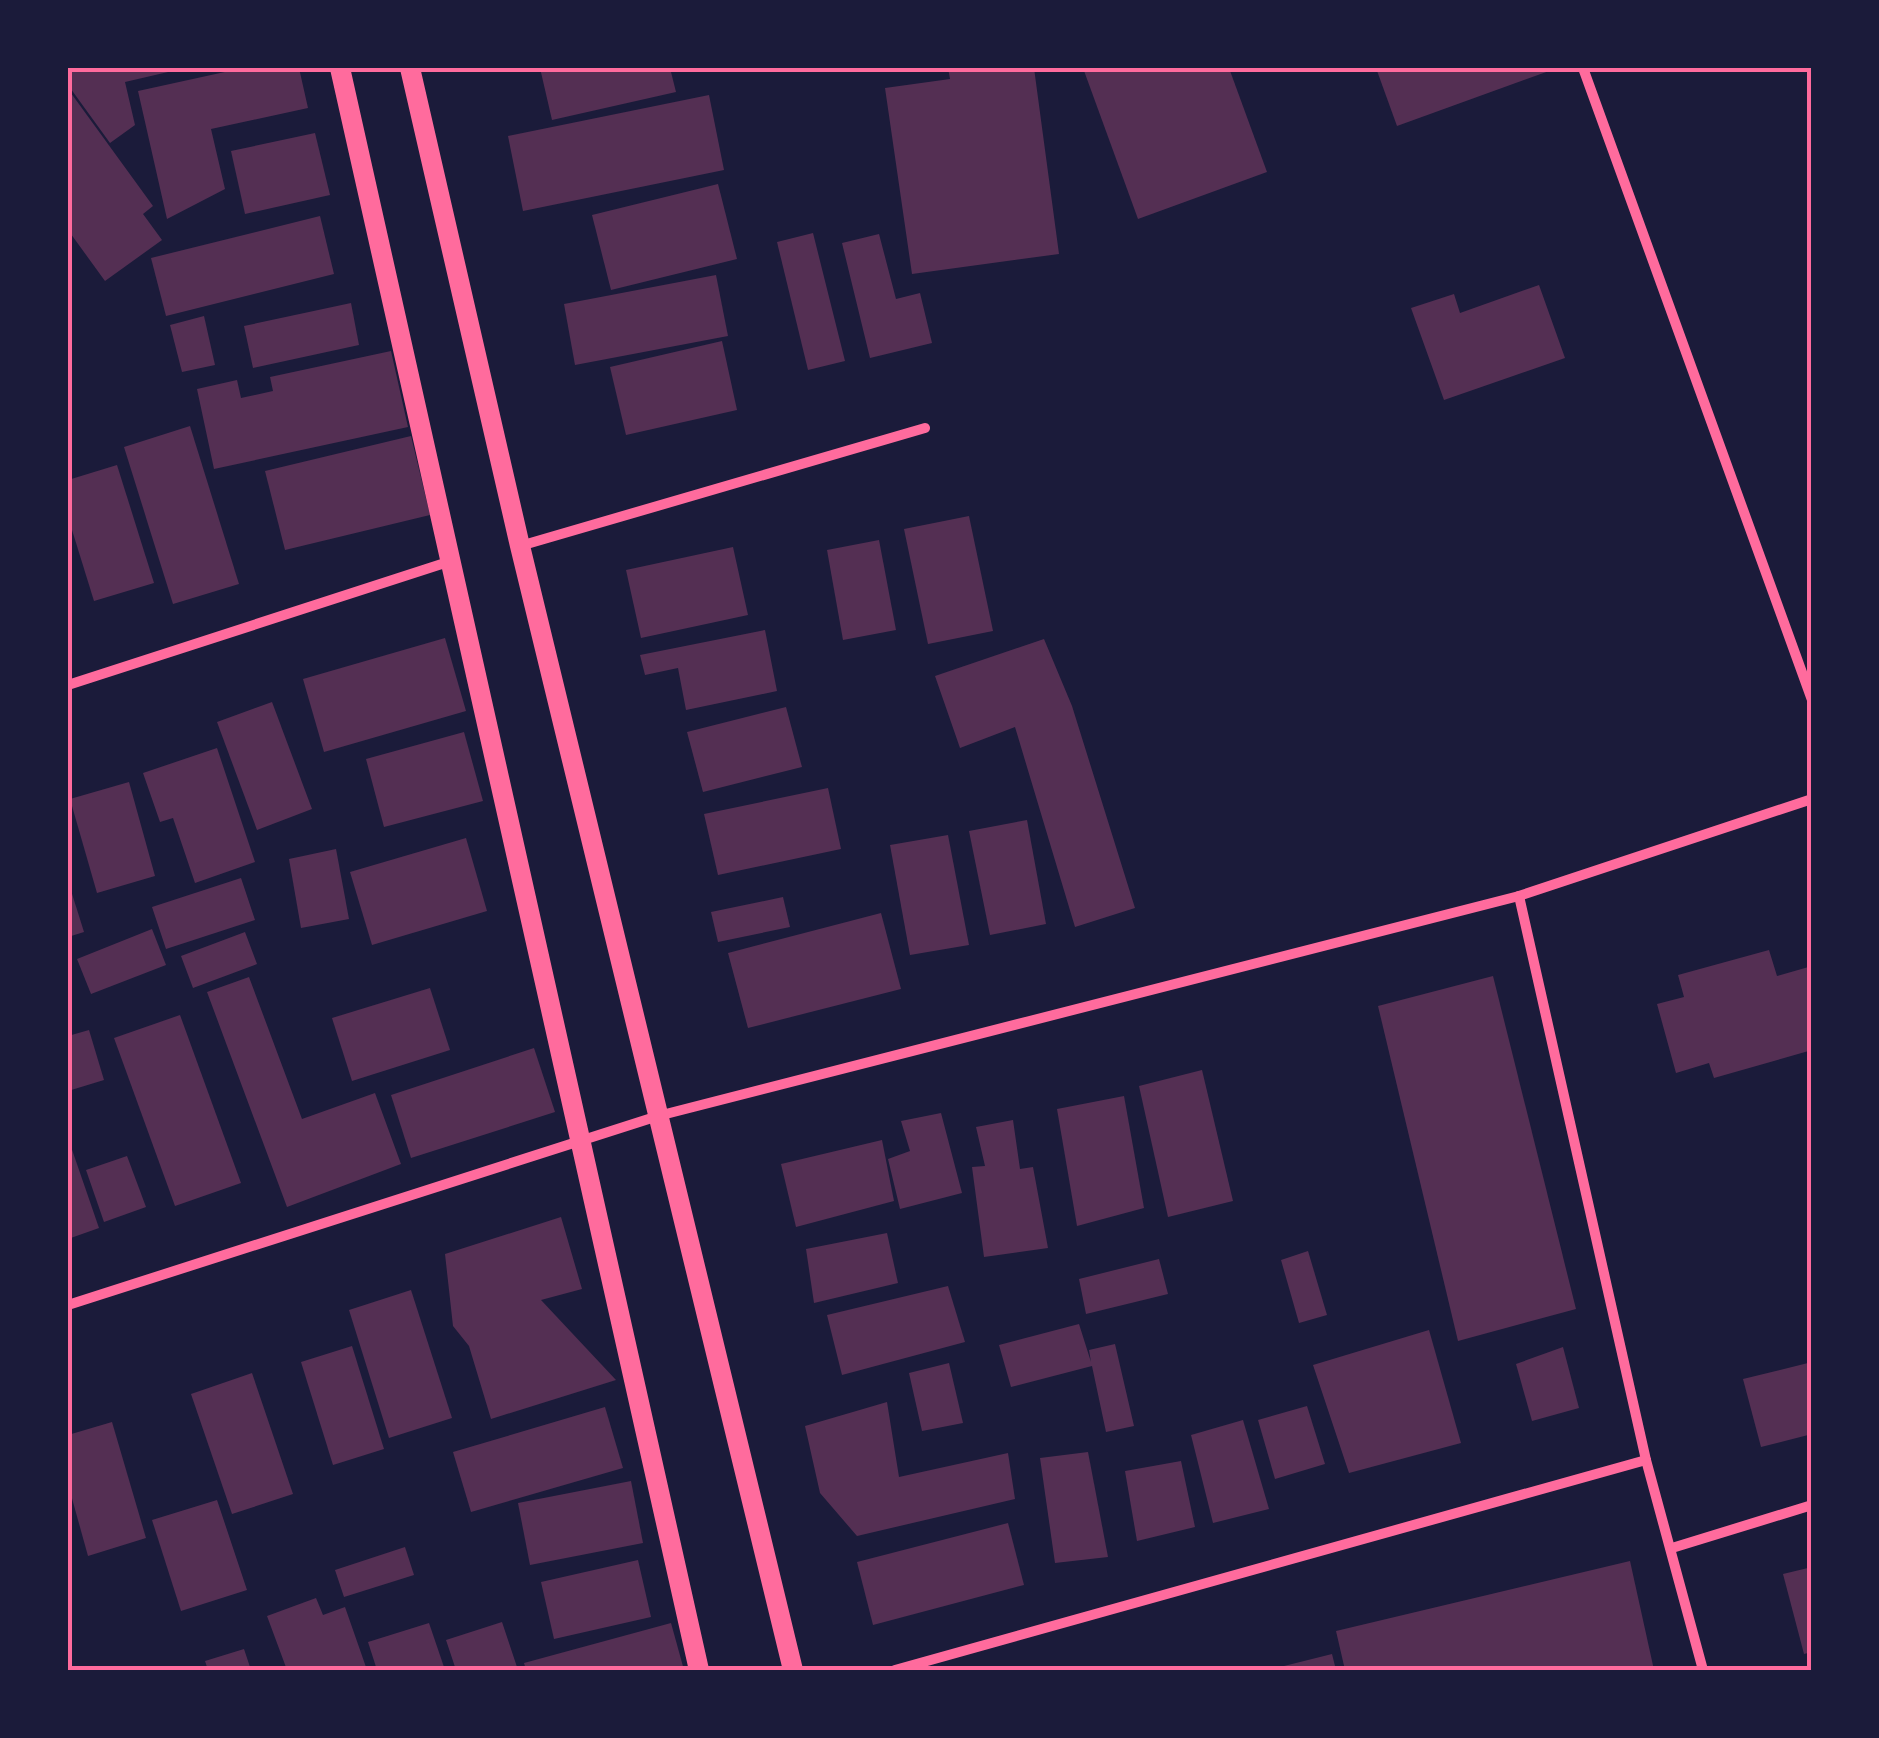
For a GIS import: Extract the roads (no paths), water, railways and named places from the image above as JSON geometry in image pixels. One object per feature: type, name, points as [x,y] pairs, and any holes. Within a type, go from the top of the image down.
[{"type":"main road","points":[[340,68],[699,1670]]},
{"type":"main road","points":[[410,68],[520,546],[793,1670]]},
{"type":"street","points":[[1583,68],[1812,700]]},
{"type":"street","points":[[520,546],[925,428]]},
{"type":"street","points":[[68,685],[450,561]]},
{"type":"street","points":[[68,1306],[658,1116],[1520,896],[1812,799]]},
{"type":"street","points":[[1520,896],[1646,1460],[1703,1670]]},
{"type":"street","points":[[896,1670],[1646,1460]]},
{"type":"street","points":[[1672,1548],[1812,1505]]}]
